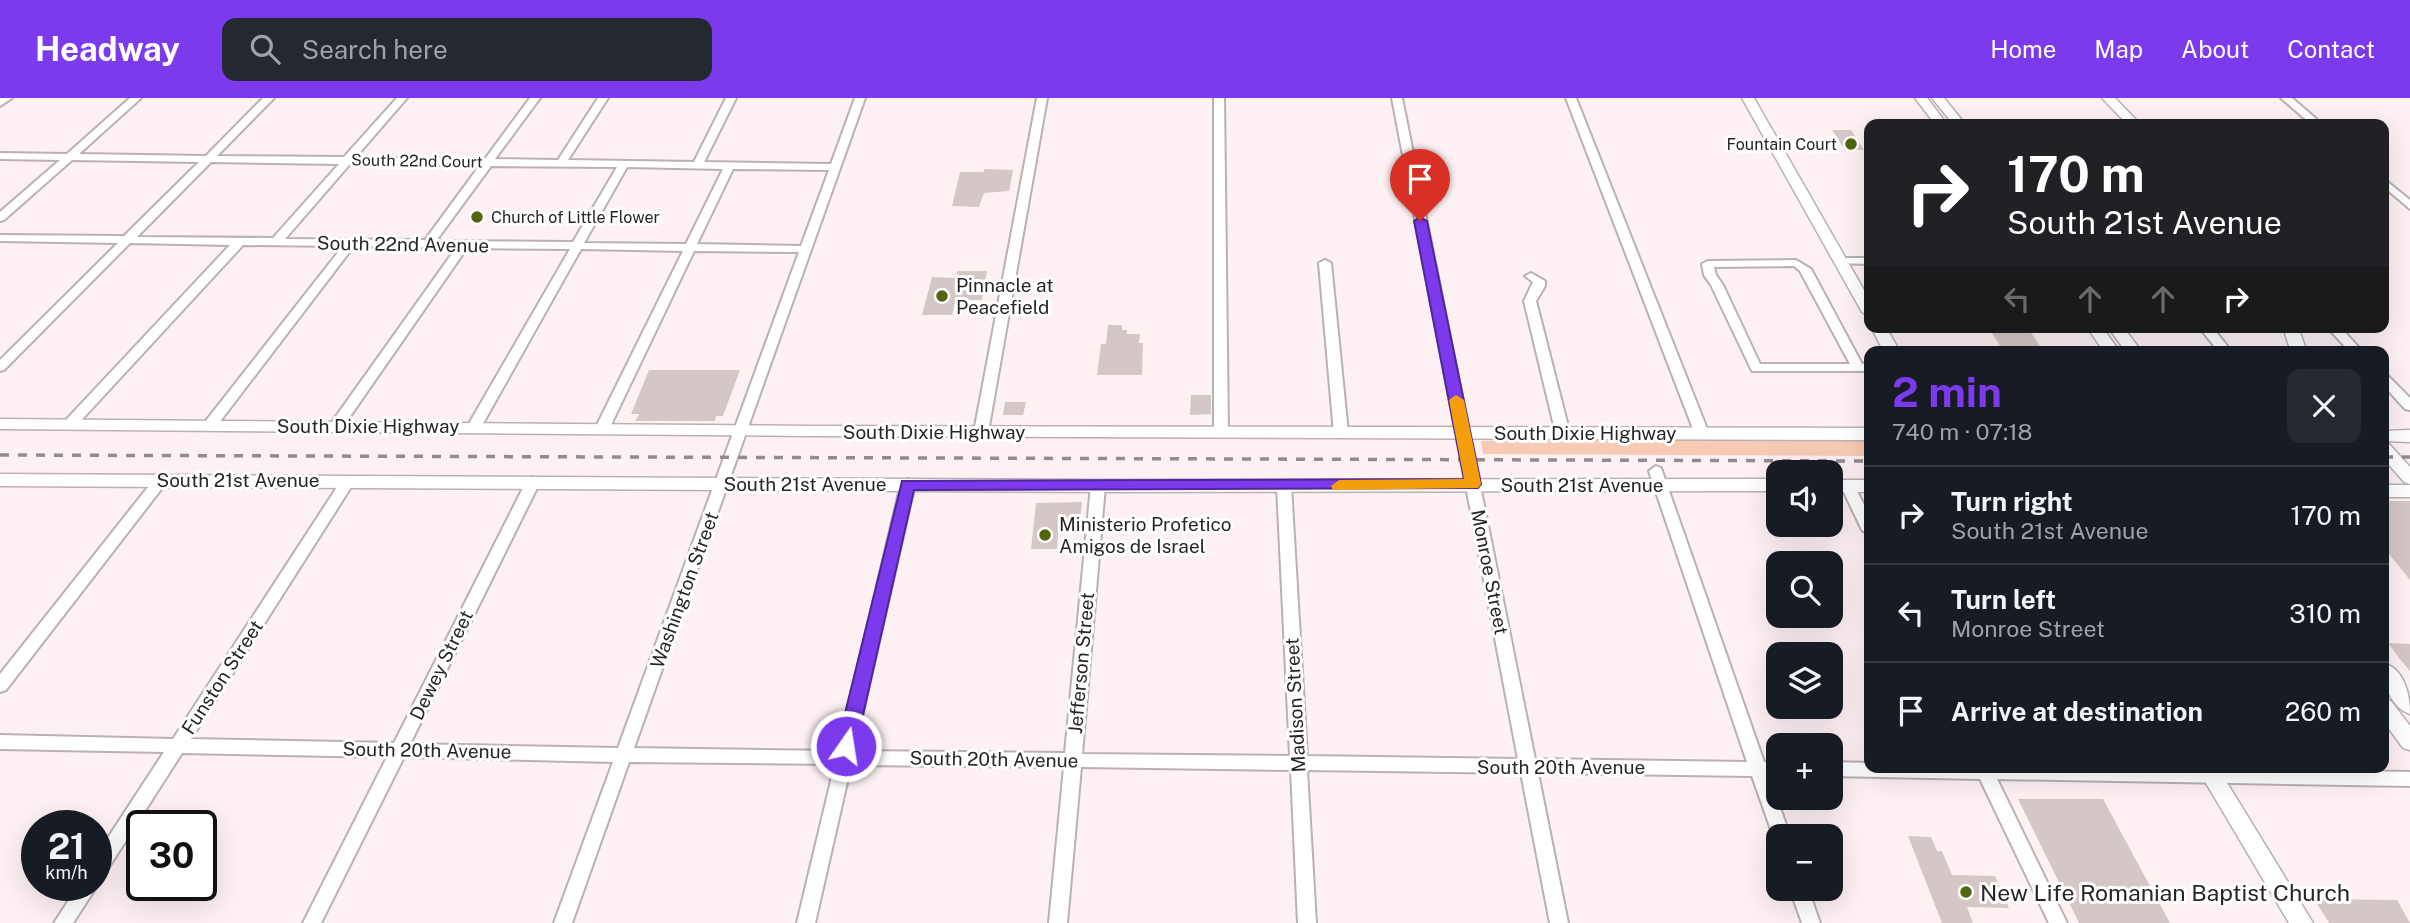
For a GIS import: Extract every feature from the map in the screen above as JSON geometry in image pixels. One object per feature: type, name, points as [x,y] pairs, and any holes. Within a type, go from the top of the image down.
[{"type":"main road","points":[[1748,98],[1864,304]]},
{"type":"main road","points":[[1921,98],[1937,119]]},
{"type":"main road","points":[[1938,98],[1955,119]]},
{"type":"main road","points":[[2108,98],[2129,119]]},
{"type":"main road","name":"South Dixie Highway","points":[[0,424],[337,425],[740,431],[1864,434]]},
{"type":"main road","points":[[2389,436],[2410,436]]},
{"type":"main road","points":[[2389,455],[2410,478]]},
{"type":"main road","name":"South 21st Avenue","points":[[0,480],[1284,486],[1659,478],[1766,484]]},
{"type":"main road","points":[[1843,486],[1864,486]]},
{"type":"main road","points":[[2389,491],[2410,491]]},
{"type":"main road","points":[[2389,678],[2410,706]]},
{"type":"main road","points":[[2389,714],[2410,742]]},
{"type":"main road","points":[[2211,773],[2302,923]]},
{"type":"street","points":[[0,103],[7,98]]},
{"type":"street","points":[[0,218],[136,98]]},
{"type":"street","points":[[0,367],[269,98]]},
{"type":"street","points":[[276,242],[402,98]]},
{"type":"street","points":[[428,244],[535,98]]},
{"type":"street","points":[[561,163],[603,98]]},
{"type":"street","points":[[697,166],[731,98]]},
{"type":"street","name":"Washington Street","points":[[564,923],[860,98]]},
{"type":"street","points":[[981,432],[1042,98]]},
{"type":"street","points":[[1219,98],[1222,432]]},
{"type":"street","name":"Monroe Street","points":[[1397,98],[1559,923]]},
{"type":"street","points":[[1571,98],[1702,434]]},
{"type":"street","points":[[2287,98],[2311,119]]},
{"type":"street","name":"South 22nd Court","points":[[0,156],[835,167]]},
{"type":"street","points":[[474,427],[623,165]]},
{"type":"street","points":[[602,429],[729,167]]},
{"type":"street","points":[[2389,186],[2410,205]]},
{"type":"street","name":"South 22nd Avenue","points":[[0,238],[806,249]]},
{"type":"street","points":[[0,251],[15,238]]},
{"type":"street","points":[[70,424],[239,242]]},
{"type":"street","points":[[210,425],[351,243]]},
{"type":"street","points":[[337,425],[464,245]]},
{"type":"street","points":[[1839,261],[1864,261]]},
{"type":"street","points":[[1325,263],[1341,433]]},
{"type":"street","points":[[1796,263],[1805,269],[1829,315],[1863,368],[1756,368],[1710,275],[1708,264],[1796,263]]},
{"type":"street","points":[[1531,276],[1539,281],[1530,301],[1563,434]]},
{"type":"street","points":[[2339,333],[2351,346]]},
{"type":"street","points":[[2389,384],[2410,406]]},
{"type":"street","points":[[1659,478],[1777,824]]},
{"type":"street","points":[[0,685],[161,480]]},
{"type":"street","name":"Funston Street","points":[[112,847],[348,481]]},
{"type":"street","name":"Dewey Street","points":[[312,923],[533,482]]},
{"type":"street","points":[[806,923],[908,484]]},
{"type":"street","name":"Jefferson Street","points":[[1058,923],[1098,486]]},
{"type":"street","name":"Madison Street","points":[[1284,486],[1307,923]]},
{"type":"street","points":[[1843,492],[1864,523]]},
{"type":"street","name":"South 20th Avenue","points":[[0,742],[624,755],[1766,768]]},
{"type":"street","points":[[1843,769],[1864,769]]},
{"type":"street","points":[[1985,773],[2058,923]]},
{"type":"street","points":[[2239,773],[2410,779]]},
{"type":"street","points":[[64,923],[78,901]]},
{"type":"street","points":[[1803,901],[1811,923]]},
{"type":"shaded area","points":[[1864,439],[1864,456],[1483,454],[1481,441]]},
{"type":"building","points":[[1832,130],[1851,130],[1864,150],[1845,150]]},
{"type":"building","points":[[985,169],[1013,170],[1009,191],[984,193],[979,207],[952,206],[960,172],[983,172]]},
{"type":"building","name":"Pinnacle at Peacefield","points":[[958,271],[987,271],[982,300],[956,300],[952,315],[922,315],[932,277],[956,278]]},
{"type":"building","points":[[1108,325],[1122,325],[1122,330],[1127,330],[1127,334],[1140,334],[1139,343],[1143,343],[1142,375],[1097,375],[1101,344],[1106,344]]},
{"type":"building","points":[[1992,333],[2031,333],[2040,346],[2000,346]]},
{"type":"building","points":[[649,370],[740,370],[723,416],[716,416],[715,421],[635,421],[639,414],[631,414]]},
{"type":"building","points":[[1191,395],[1211,395],[1211,414],[1190,415]]},
{"type":"building","points":[[1005,402],[1026,402],[1023,415],[1003,415]]},
{"type":"building","points":[[2389,501],[2410,501],[2410,580],[2389,554]]},
{"type":"building","name":"Ministerio Profetico Amigos de Israel","points":[[1082,502],[1080,521],[1059,521],[1057,549],[1031,549],[1036,503]]},
{"type":"building","points":[[2389,643],[2410,644],[2410,671]]},
{"type":"building","points":[[2018,799],[2103,799],[2170,923],[2079,923]]},
{"type":"building","name":"New Life Romanian Baptist Church","points":[[1908,836],[1931,837],[1937,851],[1942,851],[1952,875],[1995,876],[2009,908],[1967,907],[1973,923],[1942,923]]},
{"type":"building","points":[[2314,899],[2397,900],[2410,923],[2329,923]]},
{"type":"railway","points":[[0,455],[1864,461]]},
{"type":"railway","points":[[2389,457],[2410,457]]},
{"type":"slow traffic","points":[[1339,486],[1473,484],[1456,400]]},
{"type":"place","name":"Fountain Court","points":[[1851,144]]},
{"type":"place","name":"Church of Little Flower","points":[[477,217]]},
{"type":"place","name":"Pinnacle at Peacefield","points":[[942,296]]},
{"type":"place","name":"Ministerio Profetico Amigos de Israel","points":[[1045,535]]},
{"type":"place","name":"New Life Romanian Baptist Church","points":[[1966,892]]},
{"type":"route","points":[[846,746],[908,484],[1473,484],[1420,221]]}]
